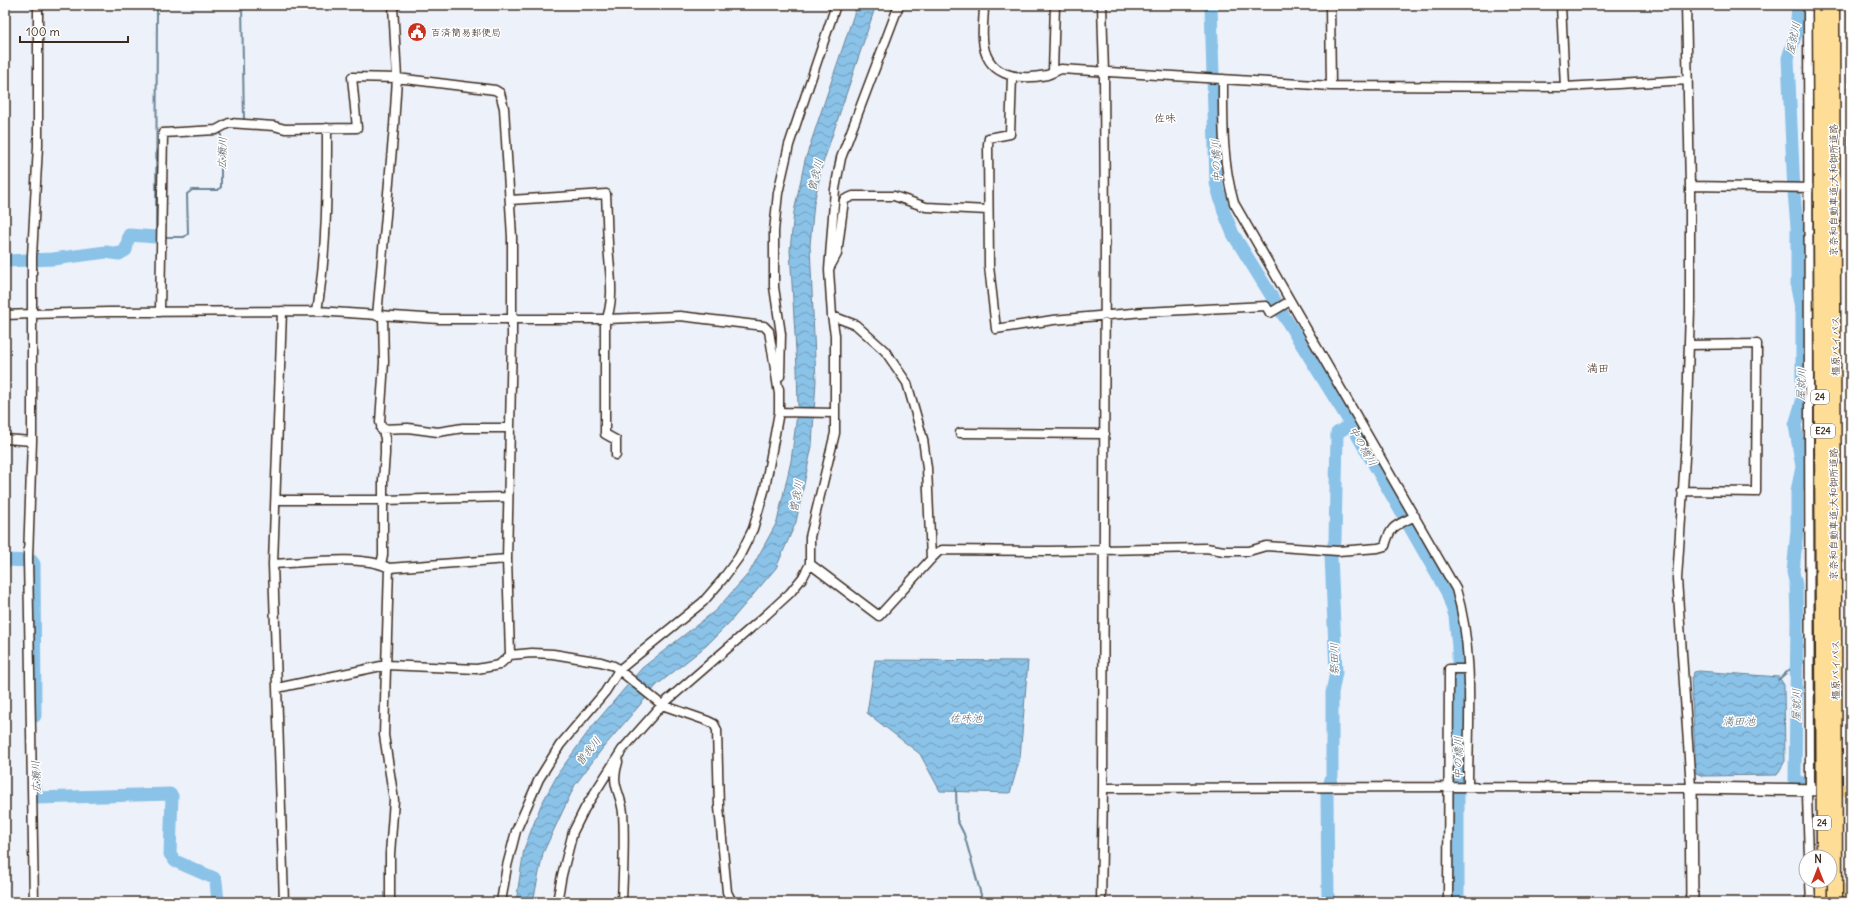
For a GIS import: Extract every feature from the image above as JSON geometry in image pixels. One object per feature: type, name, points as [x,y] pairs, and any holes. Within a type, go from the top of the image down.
[{"type":"highway","name":"橿原バイパス","points":[[1819,5],[1814,188],[1832,790],[1840,826],[1839,898]]},
{"type":"highway","name":"京奈和自動車道;大和御所道路","points":[[1819,5],[1823,849]]},
{"type":"highway","name":"橿原バイパス","points":[[1824,849],[1832,790],[1843,188],[1833,5]]},
{"type":"highway","name":"京奈和自動車道;大和御所道路","points":[[1833,5],[1839,898]]},
{"type":"highway","points":[[1823,889],[1823,902]]},
{"type":"street","points":[[34,902],[28,558],[32,441],[32,260],[38,146],[38,5]]},
{"type":"street","points":[[381,564],[385,438],[380,422],[384,362],[380,316],[397,78],[393,5]]},
{"type":"street","points":[[779,394],[781,334],[774,287],[774,231],[778,193],[790,145],[814,76],[836,5]]},
{"type":"street","points":[[557,902],[573,832],[585,808],[622,750],[660,704],[785,597],[803,577],[810,564],[810,537],[829,464],[835,433],[832,413],[835,335],[832,316],[829,270],[835,189],[841,158],[898,5]]},
{"type":"street","points":[[984,5],[983,40],[988,56],[998,71],[1012,77],[1048,74],[1067,70],[1332,86],[1565,87],[1688,80]]},
{"type":"street","points":[[1053,72],[1055,5]]},
{"type":"street","points":[[1101,902],[1105,434],[1104,73],[1102,5]]},
{"type":"street","points":[[1330,5],[1332,86]]},
{"type":"street","points":[[1561,5],[1565,87]]},
{"type":"street","points":[[1686,5],[1690,186],[1689,346],[1686,443],[1677,579],[1692,788],[1692,902]]},
{"type":"street","points":[[1808,5],[1814,188]]},
{"type":"street","points":[[1690,186],[1843,188],[1844,5]]},
{"type":"street","points":[[160,312],[163,132],[216,130],[229,123],[274,126],[285,129],[357,128],[352,77],[397,78],[495,90],[500,92],[504,108],[510,200],[512,318],[507,498],[510,655]]},
{"type":"street","points":[[1012,77],[1010,134],[988,138],[990,266],[996,328],[1053,320],[1144,312],[1266,306],[1270,312],[1272,312],[1290,301]]},
{"type":"street","points":[[1223,79],[1222,132],[1228,182],[1234,203],[1456,589],[1464,627],[1467,669],[1467,787]]},
{"type":"street","points":[[318,311],[323,275],[327,177],[326,128]]},
{"type":"street","points":[[510,200],[606,194],[608,245],[611,273],[609,315],[605,323],[605,434],[616,440],[616,455]]},
{"type":"street","points":[[829,270],[837,254],[844,200],[853,196],[894,196],[926,206],[988,210]]},
{"type":"street","points":[[282,311],[273,564],[284,902]]},
{"type":"street","points":[[5,315],[108,312],[318,311],[439,319],[512,318],[607,320],[680,316],[764,326],[769,331],[782,412],[765,488],[753,529],[739,557],[703,602],[622,672],[560,745],[539,779],[516,832],[507,866],[501,902]]},
{"type":"street","points":[[832,316],[856,325],[885,352],[907,384],[923,439],[927,468],[931,559]]},
{"type":"street","points":[[1682,491],[1756,492],[1757,344],[1689,346]]},
{"type":"street","points":[[782,412],[832,413]]},
{"type":"street","points":[[382,429],[408,428],[438,432],[463,428],[509,428]]},
{"type":"street","points":[[960,433],[1105,434]]},
{"type":"street","points":[[5,439],[32,441]]},
{"type":"street","points":[[276,500],[507,498]]},
{"type":"street","points":[[810,564],[879,616],[931,559],[942,550],[1049,551],[1206,548],[1224,551],[1248,551],[1266,546],[1338,551],[1378,548],[1385,546],[1390,530],[1393,527],[1415,517]]},
{"type":"street","points":[[273,564],[346,560],[381,564],[389,568],[507,559]]},
{"type":"street","points":[[389,568],[384,735],[394,800],[390,854],[390,902]]},
{"type":"street","points":[[277,688],[386,665],[477,670],[499,665],[510,655],[532,653],[553,654],[601,662],[614,666],[660,704],[714,724],[717,730],[719,807],[727,892],[732,902]]},
{"type":"street","points":[[1448,902],[1450,787],[1449,669],[1467,669]]},
{"type":"street","points":[[622,750],[614,778],[623,814],[622,902]]},
{"type":"street","points":[[1103,788],[1467,787],[1832,790]]},
{"type":"street","points":[[1809,849],[1807,795],[1832,790]]},
{"type":"street","points":[[1810,889],[1811,902]]},
{"type":"water","name":"曽我川","points":[[857,5],[876,5],[822,166],[814,203],[810,245],[816,381],[812,446],[796,522],[776,568],[729,623],[706,646],[657,685],[602,749],[575,785],[543,853],[533,902],[516,902],[524,849],[541,805],[559,772],[591,728],[642,668],[716,610],[749,573],[777,522],[791,461],[798,407],[790,250],[794,212],[805,160]]},
{"type":"water","name":"佐味池","points":[[875,660],[1028,661],[1020,758],[1010,793],[940,791],[920,754],[867,713]]},
{"type":"water","name":"満田池","points":[[1699,671],[1779,677],[1784,685],[1785,761],[1777,775],[1703,776],[1696,773],[1691,677],[1693,677],[1694,672]]},
{"type":"waterway","name":"広瀬川","points":[[157,5],[156,237],[159,237]]},
{"type":"waterway","name":"広瀬川","points":[[242,5],[244,122]]},
{"type":"waterway","name":"中の橋川","points":[[1211,5],[1216,183],[1224,212],[1233,234],[1351,424],[1447,592],[1455,616],[1458,647],[1458,902]]},
{"type":"waterway","name":"屋就川","points":[[1798,5],[1796,33],[1788,58],[1797,227],[1797,288],[1802,313],[1802,402],[1795,425],[1802,467],[1797,491],[1797,531],[1793,572],[1796,585],[1797,619],[1795,781],[1800,782]]},
{"type":"waterway","name":"広瀬川","points":[[229,127],[239,128]]},
{"type":"waterway","name":"広瀬川","points":[[164,237],[184,237],[188,234],[187,194],[192,190],[218,190],[221,187],[221,132],[224,130]]},
{"type":"waterway","name":"広瀬川","points":[[5,261],[53,259],[106,252],[119,254],[126,250],[129,235],[156,237]]},
{"type":"waterway","name":"祭田川","points":[[1328,902],[1327,793],[1332,776],[1332,693],[1336,672],[1331,555],[1335,541],[1337,433],[1351,424]]},
{"type":"waterway","name":"広瀬川","points":[[5,560],[32,561],[34,564],[35,716]]},
{"type":"waterway","points":[[1778,680],[1796,664]]},
{"type":"waterway","name":"広瀬川","points":[[35,782],[36,798],[170,794],[172,796],[170,854],[175,861],[214,878],[216,881],[218,902]]},
{"type":"waterway","points":[[956,789],[957,820],[964,834],[983,902]]},
{"type":"place","name":"百済簡易郵便局","points":[[417,32]]},
{"type":"district","name":"佐味","points":[[1165,118]]},
{"type":"district","name":"満田","points":[[1598,368]]}]
